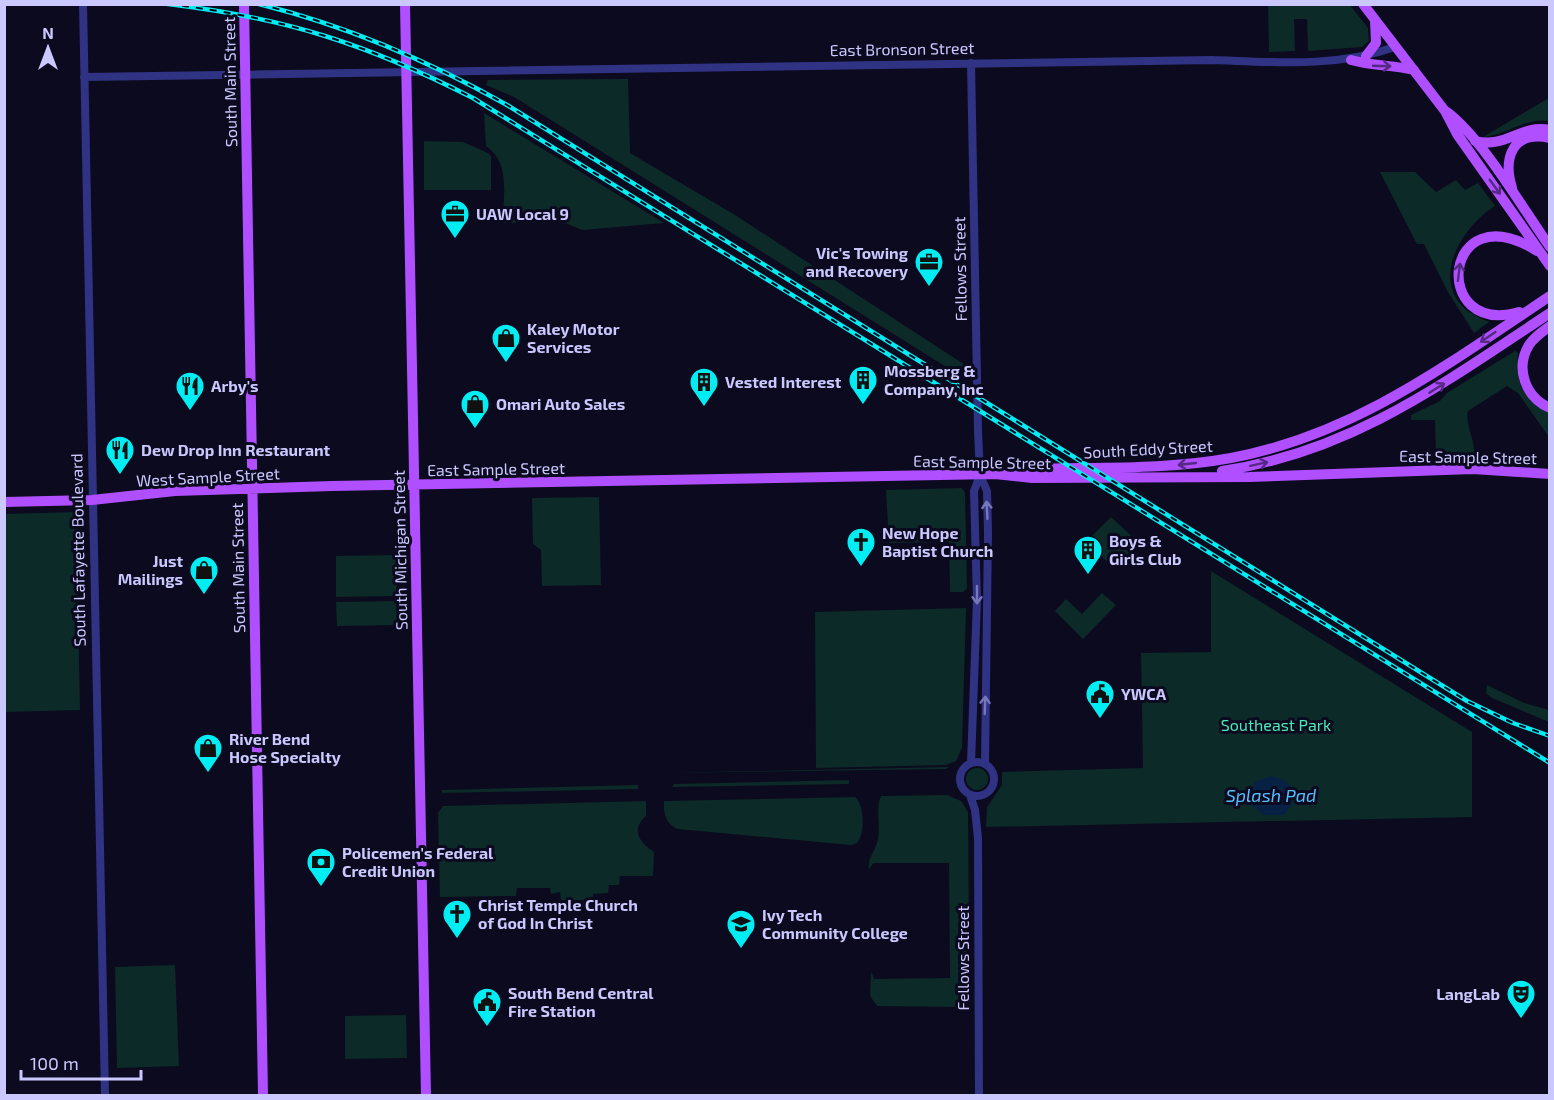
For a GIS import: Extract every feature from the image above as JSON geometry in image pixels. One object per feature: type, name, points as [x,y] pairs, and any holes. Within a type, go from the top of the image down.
[{"type":"main road","name":"South Main Street","points":[[244,4],[263,1095]]},
{"type":"main road","name":"South Michigan Street","points":[[405,4],[426,1095]]},
{"type":"main road","points":[[1363,4],[1445,111],[1457,134],[1545,250]]},
{"type":"main road","points":[[1366,56],[1376,43],[1375,20]]},
{"type":"main road","points":[[1351,60],[1370,65],[1399,66],[1414,70]]},
{"type":"main road","points":[[1445,111],[1461,122],[1514,194],[1545,250],[1550,266]]},
{"type":"main road","points":[[1475,141],[1496,144],[1527,130],[1550,130]]},
{"type":"main road","points":[[1514,194],[1507,165],[1515,146],[1530,137],[1550,138]]},
{"type":"main road","points":[[1534,307],[1506,316],[1493,316],[1481,312],[1466,300],[1460,291],[1458,274],[1468,248],[1485,237],[1507,235],[1545,250]]},
{"type":"main road","name":"South Eddy Street","points":[[995,474],[1031,469],[1200,463],[1241,456],[1293,442],[1350,420],[1402,394],[1550,297]]},
{"type":"main road","points":[[1548,320],[1528,347],[1523,369],[1527,388],[1539,402],[1550,408]]},
{"type":"main road","name":"South Eddy Street","points":[[1180,476],[1268,462],[1332,443],[1409,406],[1548,320]]},
{"type":"main road","name":"East Sample Street","points":[[414,485],[995,474],[1032,478],[1305,475],[1430,469],[1550,474]]},
{"type":"main road","name":"West Sample Street","points":[[4,502],[92,500],[176,491],[414,485]]},
{"type":"street","name":"South Lafayette Boulevard","points":[[83,4],[105,1095]]},
{"type":"street","name":"East Bronson Street","points":[[84,77],[971,63],[1351,60],[1395,47]]},
{"type":"street","name":"Fellows Street","points":[[971,63],[980,475],[974,491],[977,600],[971,763]]},
{"type":"street","name":"Fellows Street","points":[[980,475],[987,491],[988,533],[985,764]]},
{"type":"street","points":[[971,763],[985,764],[991,769],[995,779],[994,785],[986,794],[970,795],[965,792],[960,780],[963,770],[971,763]]},
{"type":"street","name":"Fellows Street","points":[[977,821],[986,794]]},
{"type":"street","name":"Fellows Street","points":[[970,795],[977,821],[979,1095]]},
{"type":"green space","points":[[1268,5],[1350,5],[1368,28],[1369,41],[1362,47],[1308,51],[1307,19],[1294,19],[1295,51],[1269,52]]},
{"type":"green space","points":[[628,79],[630,153],[735,215],[965,365],[964,378],[514,97],[486,85],[488,80]]},
{"type":"green space","points":[[1549,98],[1549,121],[1532,122],[1483,137]]},
{"type":"green space","points":[[484,113],[664,223],[582,230],[563,222],[503,223],[504,180],[499,161],[486,146]]},
{"type":"green space","points":[[424,141],[463,142],[488,153],[491,156],[491,190],[424,190]]},
{"type":"green space","points":[[1380,172],[1415,172],[1436,192],[1456,180],[1465,190],[1478,183],[1495,206],[1472,225],[1456,252],[1451,267],[1451,281],[1455,295],[1464,308],[1489,322],[1474,333],[1448,292],[1424,244],[1417,244]]},
{"type":"green space","points":[[1515,351],[1518,353],[1518,374],[1522,388],[1532,400],[1549,411],[1549,437],[1518,393],[1507,386],[1468,411],[1474,453],[1436,454],[1435,420],[1411,420],[1411,415],[1440,401],[1447,393]]},
{"type":"green space","points":[[962,488],[965,493],[967,588],[963,592],[950,592],[949,542],[889,543],[886,490]]},
{"type":"green space","points":[[599,497],[601,585],[542,586],[541,550],[533,544],[532,498]]},
{"type":"green space","points":[[76,512],[80,710],[5,712],[5,514]]},
{"type":"green space","points":[[1111,517],[1139,543],[1114,568],[1086,542]]},
{"type":"green space","points":[[396,555],[397,596],[336,597],[336,556]]},
{"type":"green space","name":"Southeast Park","points":[[1211,571],[1472,732],[1472,817],[986,827],[987,807],[1002,785],[1002,772],[1143,768],[1141,653],[1211,652]]},
{"type":"green space","points":[[1102,593],[1116,605],[1083,639],[1055,611],[1066,599],[1082,614]]},
{"type":"green space","points":[[397,601],[398,625],[337,626],[336,602]]},
{"type":"green space","points":[[966,608],[962,748],[956,761],[946,765],[816,768],[815,612]]},
{"type":"green space","points":[[1487,685],[1524,703],[1549,710],[1549,722],[1492,698],[1486,693]]},
{"type":"green space","points":[[946,767],[949,767],[946,769],[663,773]]},
{"type":"green space","points":[[977,768],[985,771],[988,779],[985,787],[977,790],[969,787],[966,779],[969,771]]},
{"type":"green space","points":[[849,780],[849,784],[672,787],[674,784]]},
{"type":"green space","points":[[638,785],[638,789],[442,793],[442,790]]},
{"type":"green space","points":[[947,795],[961,801],[968,812],[969,932],[965,970],[965,1003],[956,1007],[877,1006],[870,996],[871,971],[874,979],[950,978],[949,863],[873,863],[869,870],[869,861],[878,839],[878,807],[881,796]]},
{"type":"green space","points":[[855,797],[861,807],[863,826],[860,839],[851,845],[678,829],[668,821],[664,805],[664,801]]},
{"type":"green space","points":[[646,801],[646,816],[641,821],[638,831],[641,840],[654,852],[653,876],[620,876],[619,885],[609,885],[608,893],[593,894],[593,900],[561,900],[560,892],[551,894],[550,888],[517,888],[516,896],[440,897],[438,813],[443,806]]},
{"type":"green space","points":[[175,965],[179,1066],[117,1068],[115,967]]},
{"type":"green space","points":[[406,1015],[407,1058],[345,1059],[345,1016]]},
{"type":"water","name":"Splash Pad","points":[[1270,776],[1284,780],[1294,789],[1292,804],[1284,815],[1264,815],[1247,802],[1255,782]]},
{"type":"railway","points":[[168,4],[251,17],[325,36],[397,62],[473,98],[1550,763]]},
{"type":"railway","points":[[259,4],[324,23],[387,46],[507,105],[1467,701],[1513,723],[1550,736]]},
{"type":"place","name":"UAW Local 9","points":[[455,240]]},
{"type":"place","name":"Vic's Towing and Recovery","points":[[929,288]]},
{"type":"place","name":"Kaley Motor Services","points":[[506,364]]},
{"type":"place","name":"Mossberg & Company, Inc","points":[[863,406]]},
{"type":"place","name":"Vested Interest","points":[[704,408]]},
{"type":"place","name":"Arby's","points":[[190,412]]},
{"type":"place","name":"Omari Auto Sales","points":[[475,430]]},
{"type":"place","name":"Dew Drop Inn Restaurant","points":[[120,476]]},
{"type":"place","name":"New Hope Baptist Church","points":[[861,568]]},
{"type":"place","name":"Boys & Girls Club","points":[[1088,576]]},
{"type":"place","name":"Just Mailings","points":[[204,596]]},
{"type":"place","name":"YWCA","points":[[1100,720]]},
{"type":"place","name":"River Bend Hose Specialty","points":[[208,774]]},
{"type":"place","name":"Policemen's Federal Credit Union","points":[[321,888]]},
{"type":"place","name":"Christ Temple Church of God In Christ","points":[[457,940]]},
{"type":"place","name":"Ivy Tech Community College","points":[[741,950]]},
{"type":"place","name":"LangLab","points":[[1521,1020]]},
{"type":"place","name":"South Bend Central Fire Station","points":[[487,1028]]}]
